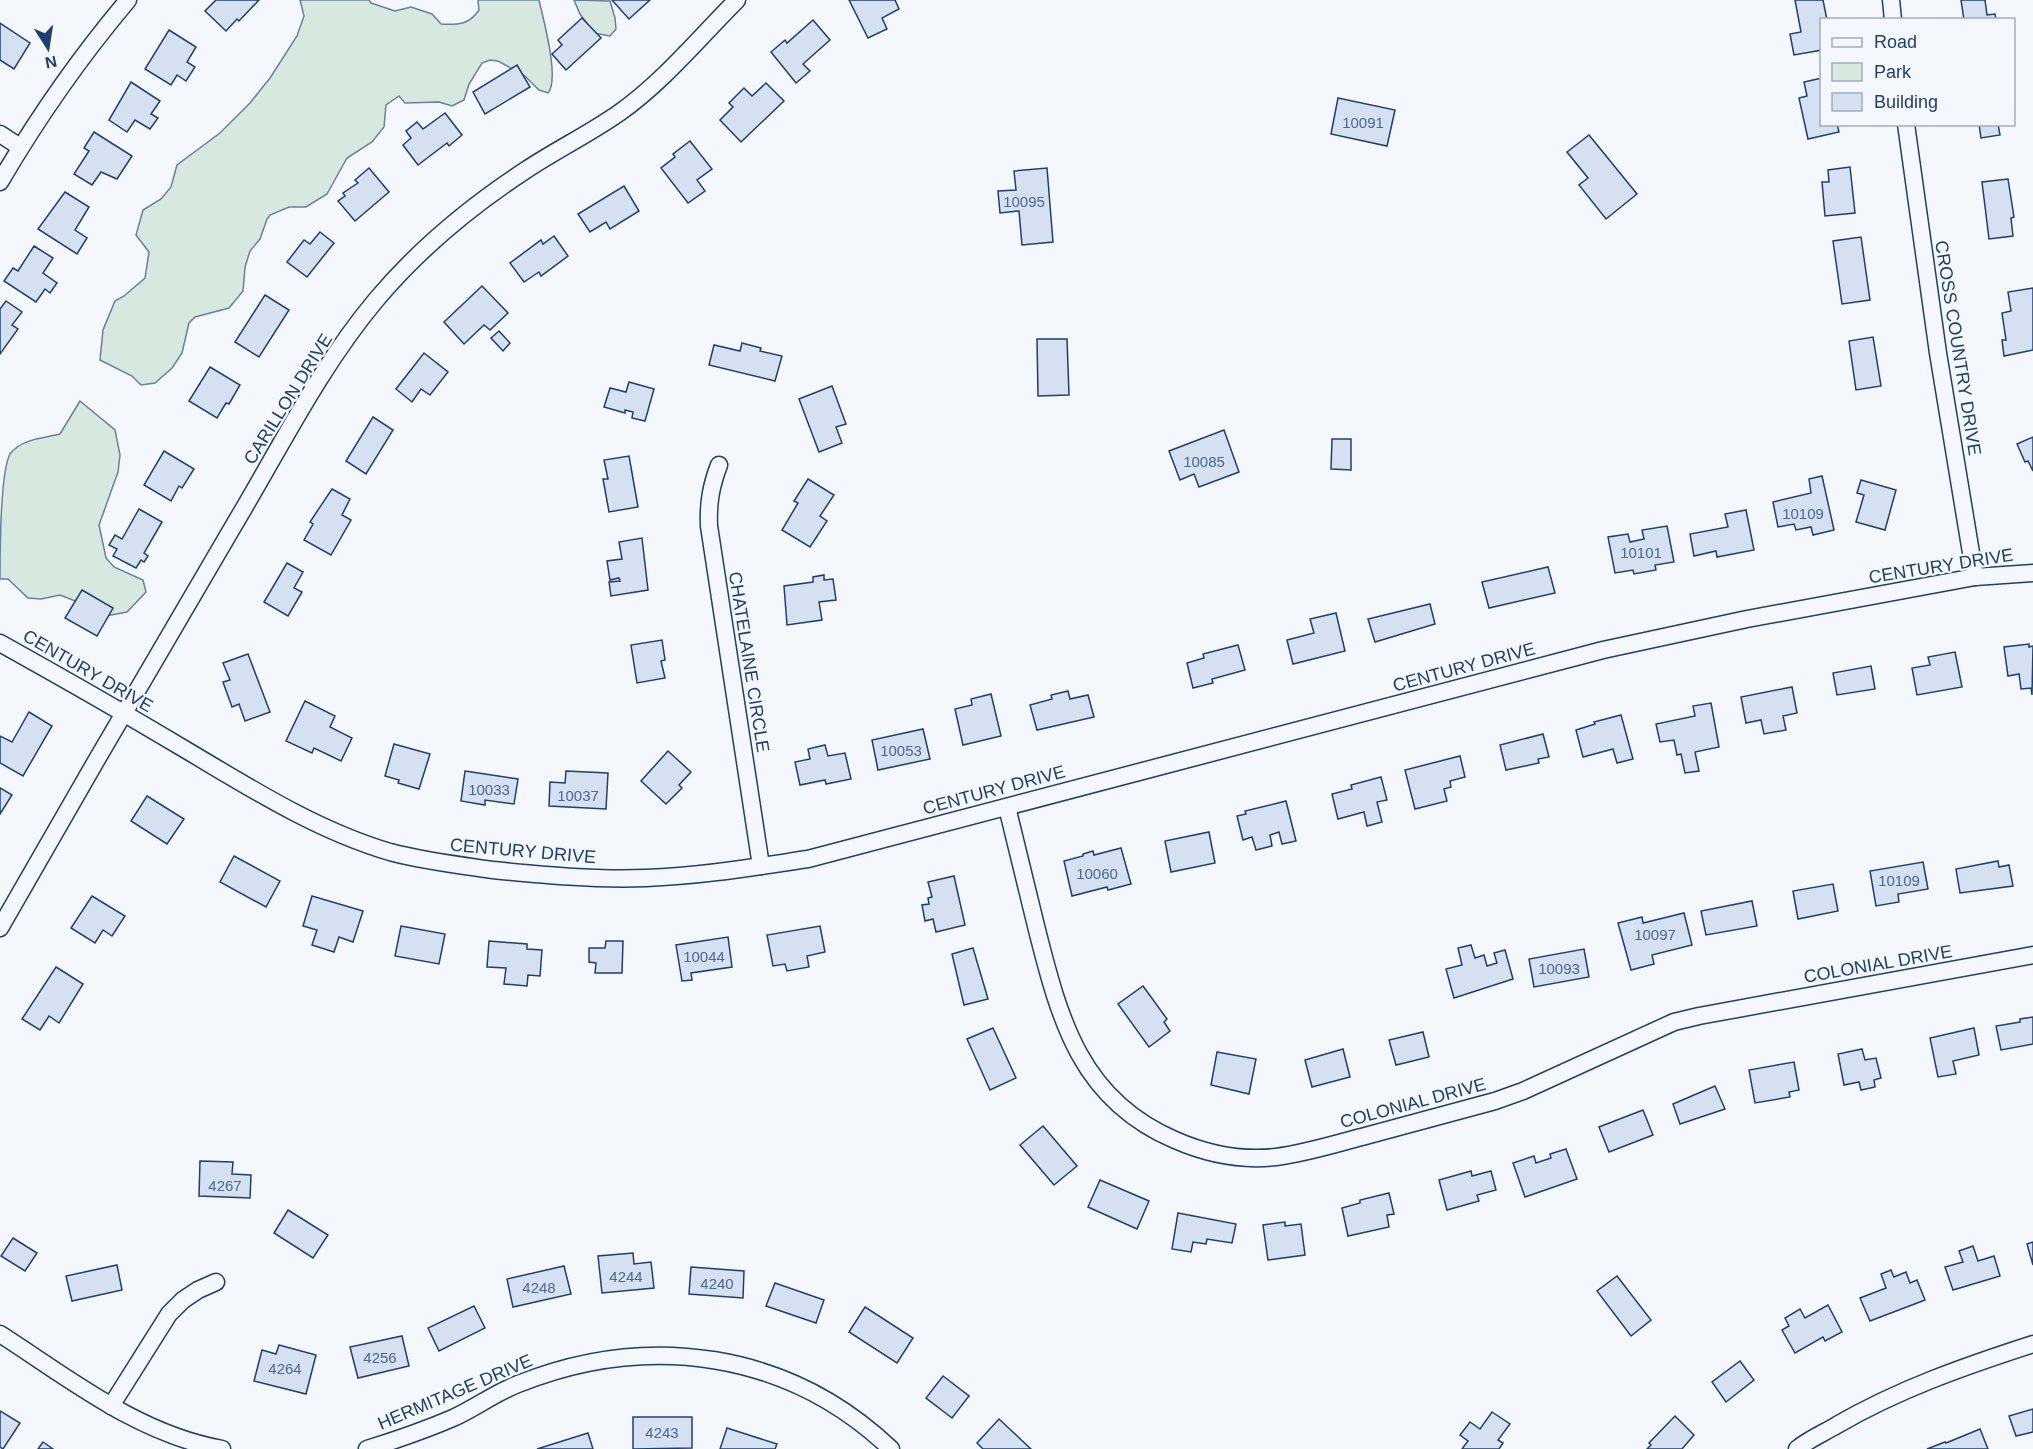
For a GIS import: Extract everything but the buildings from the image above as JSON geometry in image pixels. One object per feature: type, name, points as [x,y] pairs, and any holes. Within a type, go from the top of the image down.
[{"type":"street","points":[[0,182],[20,147],[96,38],[128,0]]},
{"type":"street","name":"CARILLON DRIVE","points":[[0,928],[123,712],[324,372],[375,301],[446,230],[480,203],[527,169],[621,112],[657,82],[737,0]]},
{"type":"street","points":[[1891,0],[1893,18]]},
{"type":"street","name":"CROSS COUNTRY DRIVE","points":[[1906,126],[1938,353],[1975,577]]},
{"type":"street","points":[[0,134],[20,147]]},
{"type":"street","name":"CHATELAINE CIRCLE","points":[[719,465],[712,484],[708,506],[709,526],[761,866]]},
{"type":"street","name":"CENTURY DRIVE","points":[[0,643],[123,712],[278,804],[339,832],[390,851],[448,864],[580,877],[645,878],[705,874],[808,859],[1603,650],[1975,577],[2033,573]]},
{"type":"street","name":"COLONIAL DRIVE","points":[[1007,807],[1052,987],[1078,1056],[1101,1088],[1126,1113],[1158,1133],[1195,1149],[1231,1157],[1275,1157],[1318,1149],[1495,1101],[1674,1022],[2033,955]]},
{"type":"street","points":[[111,1406],[169,1314],[183,1300],[216,1282]]},
{"type":"street","points":[[0,1334],[111,1406],[140,1422],[173,1436],[222,1449]]},
{"type":"street","points":[[1797,1449],[1856,1414],[1912,1386],[2033,1344]]},
{"type":"street","name":"HERMITAGE DRIVE","points":[[367,1449],[405,1444],[527,1381],[597,1360],[640,1356],[693,1358],[740,1364],[786,1379],[822,1397],[860,1423],[891,1449]]},
{"type":"green space","points":[[300,0],[369,0],[371,3],[395,11],[411,7],[432,14],[441,24],[453,24],[471,19],[479,10],[478,0],[539,0],[550,48],[551,86],[548,93],[539,90],[525,76],[498,61],[490,60],[482,63],[469,84],[464,100],[452,106],[439,102],[405,103],[399,96],[386,105],[384,127],[372,142],[347,158],[327,194],[306,207],[289,207],[270,215],[260,239],[250,251],[245,267],[243,291],[229,308],[195,317],[189,323],[182,353],[172,368],[155,383],[141,385],[132,376],[100,360],[103,330],[115,301],[145,278],[149,252],[136,235],[143,210],[161,199],[171,187],[177,165],[220,133],[250,103],[270,78],[297,36],[304,16]]},
{"type":"green space","points":[[574,0],[610,1],[616,29],[610,36],[594,33],[580,14]]},
{"type":"green space","points":[[80,401],[115,430],[120,455],[118,472],[99,525],[106,558],[114,567],[143,580],[146,592],[127,612],[106,616],[60,595],[41,599],[28,598],[8,579],[0,579],[2,495],[10,454],[26,442],[60,434]]}]
